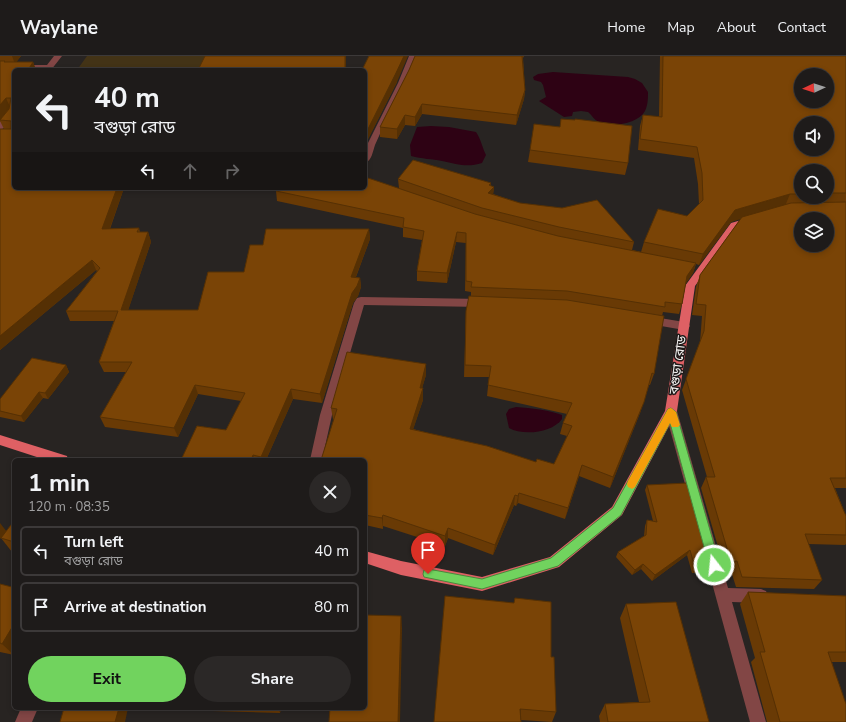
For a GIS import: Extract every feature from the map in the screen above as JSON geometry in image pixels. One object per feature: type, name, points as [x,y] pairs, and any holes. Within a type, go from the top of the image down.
[{"type":"main road","name":"বগুড়া রোড","points":[[367,558],[401,568],[482,584],[554,562],[617,511],[671,412],[690,286],[698,269],[734,225],[763,216]]},
{"type":"main road","points":[[0,440],[56,458]]},
{"type":"street","points":[[49,68],[58,56]]},
{"type":"street","points":[[367,147],[407,75],[413,56]]},
{"type":"street","points":[[0,67],[24,68]]},
{"type":"street","points":[[0,127],[12,112]]},
{"type":"street","points":[[316,458],[326,415],[359,303],[361,301],[495,303]]},
{"type":"street","points":[[639,318],[684,326]]},
{"type":"street","points":[[671,412],[758,722]]},
{"type":"street","points":[[723,595],[778,596]]},
{"type":"street","points":[[23,722],[29,710]]},
{"type":"shaded area","points":[[87,56],[209,56],[203,68],[78,68]]},
{"type":"shaded area","points":[[553,72],[628,77],[635,79],[642,83],[648,92],[646,109],[637,119],[617,125],[599,122],[588,112],[573,112],[572,116],[564,117],[539,101],[546,97],[543,85],[541,82],[534,80],[533,77],[538,74]]},
{"type":"shaded area","points":[[417,127],[449,127],[476,132],[486,155],[482,163],[462,165],[411,156],[410,145]]},
{"type":"shaded area","points":[[516,407],[551,412],[562,415],[562,419],[557,424],[545,430],[537,432],[522,432],[509,428],[506,414],[509,409]]},
{"type":"building","points":[[205,56],[345,56],[345,68],[199,68]]},
{"type":"building","points":[[369,56],[404,56],[367,131],[367,68],[363,68]]},
{"type":"building","points":[[415,56],[522,56],[525,90],[517,115],[422,104],[415,117],[405,115],[397,129],[380,127]]},
{"type":"building","points":[[663,56],[846,56],[846,193],[834,193],[834,164],[794,164],[794,194],[735,210],[703,254],[644,242],[658,209],[687,216],[703,200],[702,173],[697,147],[640,139],[643,115],[662,117]]},
{"type":"building","points":[[0,61],[33,62],[29,68],[12,68],[12,190],[116,190],[102,229],[139,228],[137,232],[148,232],[121,310],[198,310],[208,272],[244,272],[250,245],[263,245],[266,229],[369,229],[351,277],[360,278],[352,293],[320,394],[291,389],[261,457],[253,455],[252,458],[182,458],[197,426],[226,430],[245,393],[195,385],[174,428],[100,417],[132,362],[99,362],[118,311],[66,311],[100,268],[92,260],[0,336],[0,129],[11,129],[11,121],[0,120],[9,109],[11,98],[6,98],[0,105]]},
{"type":"building","points":[[561,119],[575,119],[632,126],[628,163],[530,150],[534,124],[560,127]]},
{"type":"building","points":[[413,160],[491,183],[489,185],[494,187],[488,193],[520,203],[562,208],[597,200],[634,242],[559,227],[482,208],[398,179]]},
{"type":"building","points":[[367,178],[475,214],[558,236],[696,263],[687,276],[682,304],[665,302],[665,307],[567,291],[471,287],[472,282],[466,281],[466,233],[457,232],[447,273],[417,271],[424,231],[403,227],[404,218],[276,191],[367,190]]},
{"type":"building","points":[[834,202],[846,202],[846,478],[830,478],[846,516],[846,535],[805,534],[822,580],[742,577],[737,561],[731,562],[706,477],[715,477],[686,379],[704,331],[706,305],[696,304],[700,275],[742,217],[791,203],[834,204]]},
{"type":"building","points":[[469,296],[567,300],[664,316],[654,374],[652,373],[644,402],[613,477],[582,465],[568,508],[519,493],[518,496],[515,495],[495,545],[448,528],[445,536],[383,515],[382,518],[367,515],[367,458],[322,458],[337,409],[331,408],[347,352],[426,364],[420,388],[423,388],[410,429],[487,446],[536,462],[537,459],[554,464],[572,426],[563,423],[572,403],[488,385],[491,366],[465,365],[466,311]]},
{"type":"building","points":[[32,358],[66,365],[45,393],[39,392],[21,416],[0,411],[0,399]]},
{"type":"building","points":[[687,483],[711,567],[695,568],[690,550],[655,575],[643,564],[635,570],[618,552],[646,535],[647,520],[657,522],[647,485]]},
{"type":"building","points":[[12,524],[12,541],[1,538]]},
{"type":"building","points":[[0,584],[12,587],[12,627],[2,644],[0,643]]},
{"type":"building","points":[[748,592],[846,596],[846,652],[828,652],[846,704],[846,722],[780,722],[760,652],[765,652]]},
{"type":"building","points":[[445,596],[514,603],[515,598],[551,602],[551,657],[554,657],[556,712],[520,709],[521,722],[434,722]]},
{"type":"building","points":[[676,602],[709,722],[608,722],[605,704],[650,702],[626,604]]},
{"type":"building","points":[[367,615],[401,616],[398,722],[329,722],[330,710],[367,710]]},
{"type":"building","points":[[63,710],[118,710],[115,722],[60,722]]},
{"type":"slow traffic","points":[[632,484],[671,412],[675,425]]},
{"type":"route","points":[[428,574],[482,584],[554,562],[617,511],[671,412],[714,565]]}]
